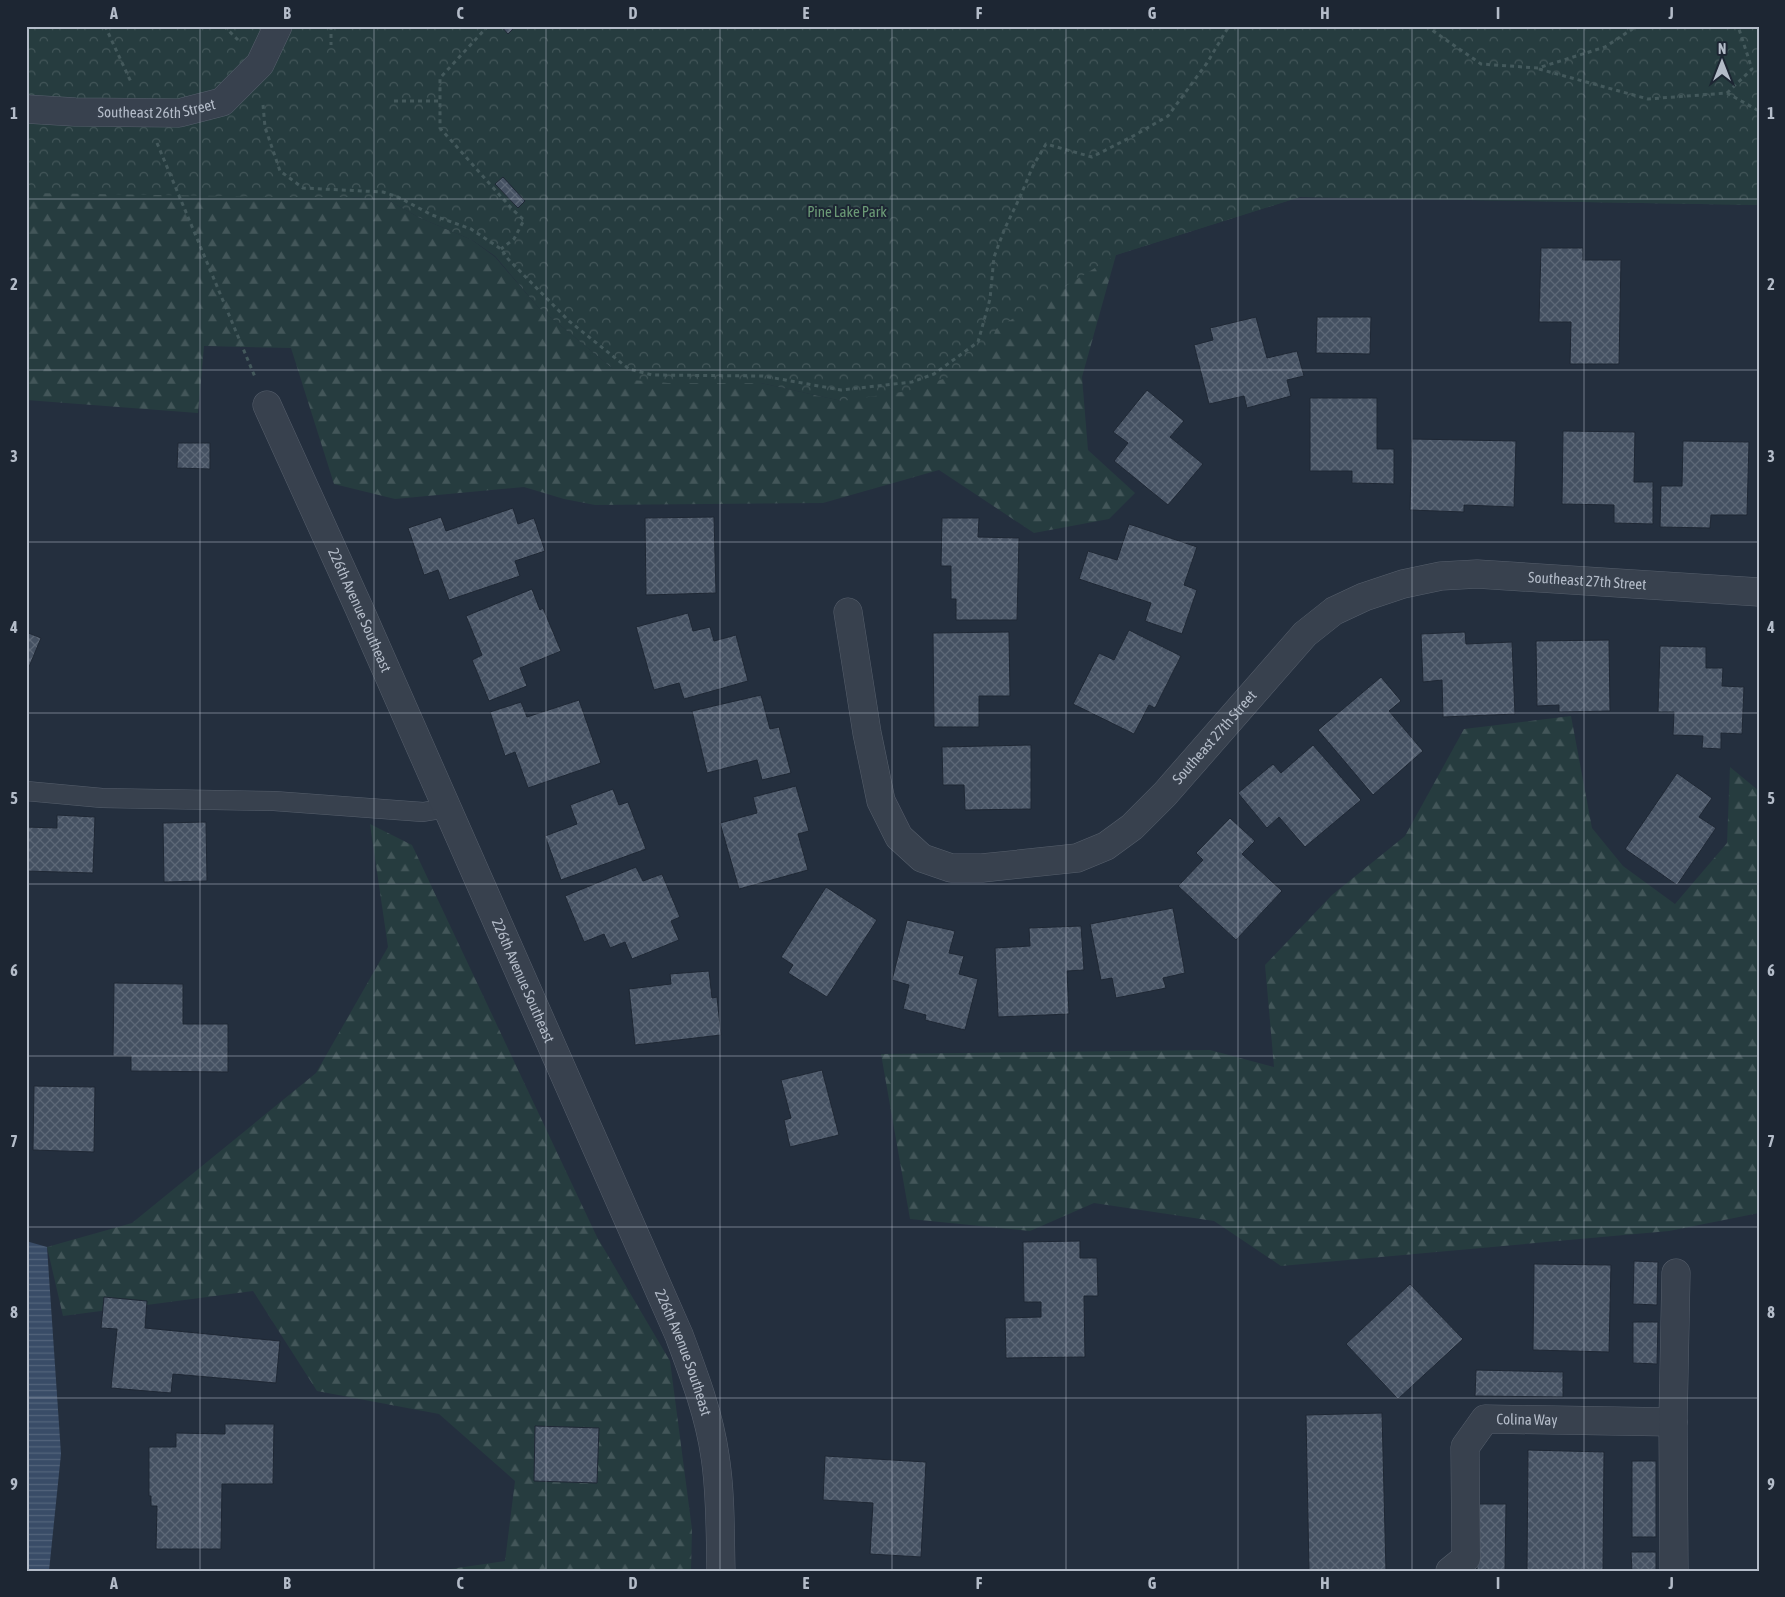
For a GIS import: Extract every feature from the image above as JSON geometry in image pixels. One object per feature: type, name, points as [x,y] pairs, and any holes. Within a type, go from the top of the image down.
[{"type":"street","name":"Southeast 26th Street","points":[[26,109],[145,114],[179,113],[222,102],[260,64],[278,26]]},
{"type":"street","name":"226th Avenue Southeast","points":[[267,405],[359,608],[679,1335],[696,1379],[716,1457],[721,1571]]},
{"type":"street","name":"Southeast 27th Street","points":[[848,612],[867,733],[881,800],[899,838],[922,858],[951,868],[982,868],[1077,858],[1106,846],[1132,827],[1165,794],[1304,634],[1334,611],[1364,597],[1403,584],[1441,576],[1477,574],[1759,592]]},
{"type":"street","points":[[1674,1571],[1673,1422],[1676,1273]]},
{"type":"street","name":"Colina Way","points":[[1450,1571],[1466,1558],[1465,1447],[1485,1419],[1673,1422]]},
{"type":"lane","points":[[26,791],[102,798],[274,801],[423,812],[447,808]]},
{"type":"path","points":[[104,26],[145,114],[267,405]]},
{"type":"path","points":[[331,26],[331,45]]},
{"type":"path","points":[[488,26],[440,78],[440,128],[512,210],[524,220],[514,239],[501,250]]},
{"type":"path","points":[[260,64],[265,127],[280,171],[303,188],[383,192],[398,197],[432,215],[471,229],[501,250],[569,321],[629,369],[652,375],[763,376],[841,390],[912,382],[934,374],[978,342],[990,299],[994,256],[1033,166],[1046,144],[1092,156],[1168,116],[1207,62],[1229,26]]},
{"type":"path","points":[[1426,26],[1481,64],[1538,68],[1648,100],[1727,94],[1759,111]]},
{"type":"path","points":[[1538,68],[1605,47],[1637,26]]},
{"type":"path","points":[[1727,94],[1752,69],[1738,26]]},
{"type":"path","points":[[394,100],[440,100]]},
{"type":"green space","points":[[26,26],[349,197],[388,200],[418,217],[472,240],[495,257],[538,307],[612,368],[669,383],[761,383],[842,401],[963,304],[1759,26],[1759,205],[1300,197],[1116,255],[1082,377],[1088,450],[1135,493],[1109,519],[1034,533],[939,470],[823,503],[595,505],[564,499],[524,487],[395,499],[334,484],[291,348],[204,346],[198,413],[26,400]]},
{"type":"green space","name":"Pine Lake Park","points":[[26,26],[1759,26],[1759,205],[1300,197],[1116,255],[996,329],[984,361],[949,377],[908,391],[842,401],[761,383],[669,383],[631,380],[612,368],[538,307],[495,256],[472,240],[418,217],[388,200],[349,197],[26,193]]},
{"type":"green space","points":[[1571,716],[1592,828],[1623,866],[1675,904],[1727,843],[1730,767],[1759,791],[1759,1213],[1669,1231],[1281,1266],[1214,1221],[1094,1203],[1030,1231],[910,1219],[881,1054],[1210,1050],[1274,1067],[1265,965],[1332,895],[1405,836],[1464,729]]},
{"type":"green space","points":[[370,824],[412,845],[597,1237],[670,1361],[692,1529],[691,1571],[437,1571],[505,1561],[515,1481],[439,1414],[317,1391],[253,1291],[63,1316],[47,1247],[132,1223],[316,1073],[388,947]]},
{"type":"water","points":[[26,1241],[47,1247],[61,1454],[49,1571],[26,1571]]},
{"type":"building","points":[[501,26],[516,26],[508,34]]},
{"type":"building","points":[[503,177],[525,201],[518,208],[495,184]]},
{"type":"building","points":[[1541,248],[1583,248],[1583,260],[1621,260],[1619,364],[1570,364],[1571,322],[1539,322]]},
{"type":"building","points":[[1256,317],[1267,358],[1297,351],[1304,376],[1287,380],[1291,396],[1247,408],[1244,396],[1209,404],[1194,345],[1213,340],[1210,328]]},
{"type":"building","points":[[1317,317],[1371,317],[1370,354],[1316,353]]},
{"type":"building","points":[[1147,390],[1184,421],[1170,437],[1203,464],[1168,505],[1114,461],[1128,443],[1113,432]]},
{"type":"building","points":[[1310,398],[1377,398],[1377,449],[1394,449],[1394,484],[1352,483],[1352,471],[1310,471]]},
{"type":"building","points":[[1563,431],[1635,432],[1634,482],[1653,482],[1653,524],[1614,523],[1614,505],[1562,504]]},
{"type":"building","points":[[1412,439],[1516,441],[1514,507],[1464,505],[1464,512],[1410,510]]},
{"type":"building","points":[[1683,441],[1749,442],[1747,515],[1711,515],[1710,528],[1660,527],[1661,486],[1682,486]]},
{"type":"building","points":[[178,443],[210,443],[210,469],[177,468]]},
{"type":"building","points":[[513,508],[518,524],[534,518],[545,551],[515,561],[520,576],[449,600],[438,570],[424,575],[408,528],[441,517],[446,531]]},
{"type":"building","points":[[714,517],[716,593],[646,595],[645,518]]},
{"type":"building","points":[[942,518],[979,518],[978,537],[1019,538],[1017,620],[956,620],[956,599],[951,599],[951,566],[941,566]]},
{"type":"building","points":[[1129,524],[1197,547],[1184,585],[1197,590],[1182,634],[1145,621],[1151,603],[1079,579],[1088,551],[1117,560]]},
{"type":"building","points":[[532,589],[540,610],[543,608],[561,651],[520,668],[527,686],[489,701],[472,660],[482,655],[466,616]]},
{"type":"building","points":[[688,613],[693,631],[710,627],[714,641],[736,635],[748,681],[684,699],[679,683],[654,690],[636,627]]},
{"type":"building","points":[[1129,630],[1181,656],[1155,708],[1149,705],[1134,734],[1073,704],[1099,653],[1114,660]]},
{"type":"building","points":[[26,632],[41,638],[29,667],[26,666]]},
{"type":"building","points":[[1009,632],[1010,696],[979,696],[979,727],[934,727],[933,633]]},
{"type":"building","points":[[1465,632],[1466,644],[1512,642],[1515,714],[1443,717],[1442,680],[1423,682],[1421,634]]},
{"type":"building","points":[[1609,640],[1610,711],[1559,712],[1559,705],[1537,706],[1536,641]]},
{"type":"building","points":[[1660,646],[1706,647],[1706,668],[1723,668],[1722,686],[1744,687],[1742,734],[1721,733],[1721,749],[1702,748],[1703,736],[1673,735],[1674,712],[1658,712]]},
{"type":"building","points":[[1381,677],[1401,701],[1389,711],[1423,751],[1373,795],[1318,730]]},
{"type":"building","points":[[761,695],[770,729],[779,727],[791,773],[762,780],[757,760],[707,773],[692,711]]},
{"type":"building","points":[[579,700],[601,763],[528,788],[515,752],[505,756],[490,712],[521,702],[527,717]]},
{"type":"building","points":[[1031,745],[1031,809],[965,810],[964,785],[943,785],[942,747]]},
{"type":"building","points":[[1313,745],[1361,800],[1305,847],[1279,817],[1267,828],[1238,793],[1273,764],[1281,773]]},
{"type":"building","points":[[1677,773],[1712,798],[1699,817],[1716,828],[1677,885],[1625,849]]},
{"type":"building","points":[[796,786],[809,831],[798,834],[808,870],[739,889],[720,823],[757,813],[753,797]]},
{"type":"building","points":[[613,789],[619,805],[628,802],[646,849],[561,880],[545,836],[577,824],[570,805]]},
{"type":"building","points":[[57,815],[95,817],[93,873],[26,871],[26,827],[57,828]]},
{"type":"building","points":[[1230,818],[1255,841],[1242,854],[1282,891],[1236,940],[1178,886],[1203,860],[1196,853]]},
{"type":"building","points":[[206,822],[207,881],[164,882],[163,823]]},
{"type":"building","points":[[636,867],[643,881],[662,874],[680,917],[671,921],[679,940],[632,959],[625,942],[610,948],[604,934],[584,942],[565,896]]},
{"type":"building","points":[[826,887],[877,920],[827,997],[788,973],[793,965],[781,957]]},
{"type":"building","points":[[1173,908],[1185,973],[1163,978],[1166,988],[1116,998],[1112,978],[1101,980],[1090,924]]},
{"type":"building","points":[[907,920],[955,931],[949,953],[964,956],[959,974],[978,979],[965,1030],[925,1020],[926,1015],[903,1009],[909,985],[892,980]]},
{"type":"building","points":[[1081,926],[1084,970],[1067,971],[1069,1014],[998,1017],[995,948],[1030,946],[1029,928]]},
{"type":"building","points":[[709,971],[712,998],[717,997],[721,1035],[635,1045],[629,989],[671,984],[670,974]]},
{"type":"building","points":[[114,983],[183,984],[183,1024],[228,1024],[228,1072],[131,1071],[131,1056],[113,1056]]},
{"type":"building","points":[[822,1070],[839,1135],[790,1147],[784,1120],[791,1118],[781,1080]]},
{"type":"building","points":[[34,1086],[95,1087],[94,1152],[33,1150]]},
{"type":"building","points":[[1080,1241],[1080,1258],[1097,1258],[1098,1296],[1084,1296],[1085,1357],[1006,1358],[1005,1318],[1041,1317],[1041,1302],[1024,1302],[1023,1242]]},
{"type":"building","points":[[1634,1261],[1658,1262],[1657,1305],[1633,1304]]},
{"type":"building","points":[[1534,1264],[1611,1265],[1609,1352],[1533,1350]]},
{"type":"building","points":[[1410,1284],[1463,1339],[1398,1399],[1346,1344]]},
{"type":"building","points":[[104,1297],[147,1301],[145,1328],[280,1341],[276,1383],[173,1374],[171,1393],[111,1388],[117,1329],[101,1328]]},
{"type":"building","points":[[1633,1322],[1658,1322],[1657,1364],[1633,1363]]},
{"type":"building","points":[[1476,1370],[1563,1372],[1563,1397],[1475,1396]]},
{"type":"building","points":[[1382,1413],[1386,1571],[1309,1571],[1306,1415]]},
{"type":"building","points":[[225,1424],[274,1424],[273,1484],[222,1484],[221,1549],[156,1549],[157,1506],[151,1506],[151,1496],[149,1496],[149,1447],[176,1447],[176,1433],[225,1434]]},
{"type":"building","points":[[535,1426],[599,1428],[597,1483],[534,1481]]},
{"type":"building","points":[[1528,1450],[1604,1452],[1603,1571],[1527,1571]]},
{"type":"building","points":[[825,1456],[926,1462],[921,1557],[870,1554],[873,1503],[823,1500]]},
{"type":"building","points":[[1632,1461],[1656,1461],[1656,1537],[1632,1537]]},
{"type":"building","points":[[1477,1504],[1506,1504],[1505,1571],[1477,1571]]},
{"type":"building","points":[[1631,1552],[1656,1552],[1656,1571],[1632,1571]]}]
